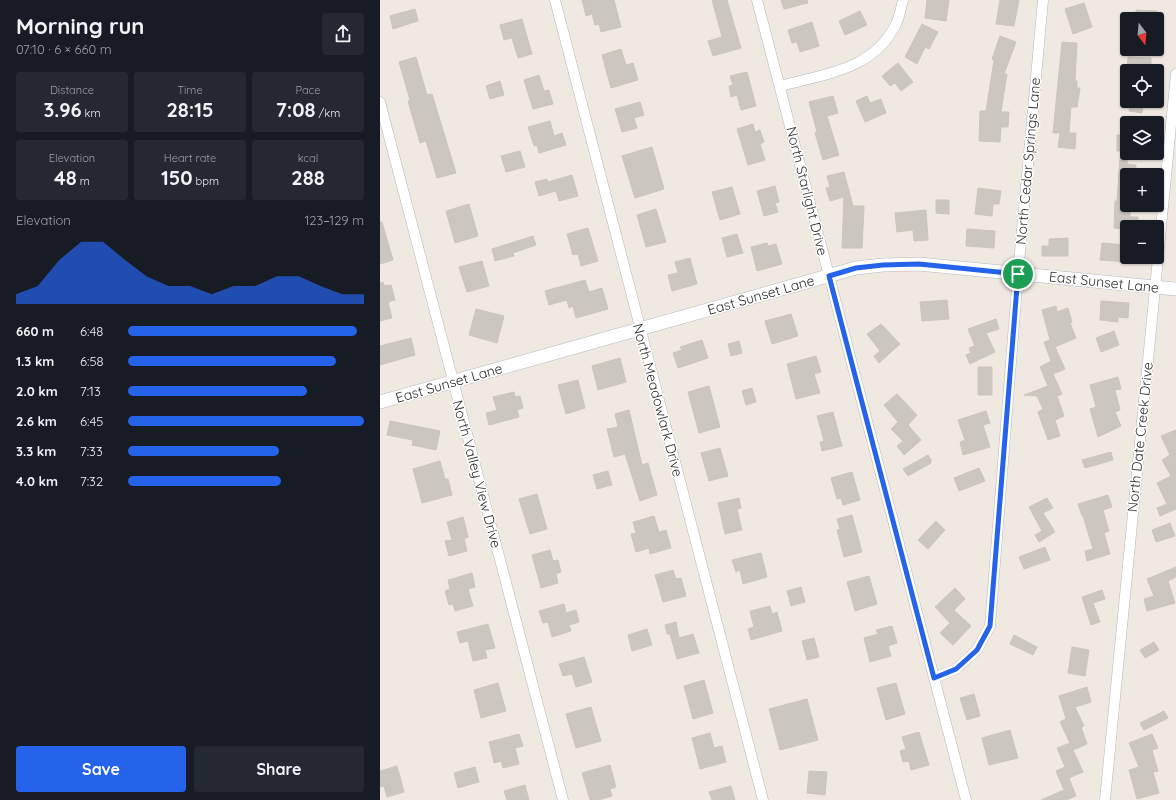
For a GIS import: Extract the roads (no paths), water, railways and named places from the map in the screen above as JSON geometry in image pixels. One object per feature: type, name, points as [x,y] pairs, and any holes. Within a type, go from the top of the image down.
[{"type":"street","name":"North Meadowlark Drive","points":[[555,0],[639,329],[763,800]]},
{"type":"street","name":"North Starlight Drive","points":[[757,0],[966,800]]},
{"type":"street","points":[[780,86],[846,69],[866,59],[885,43],[897,23],[903,0]]},
{"type":"street","name":"North Cedar Springs Lane","points":[[934,678],[956,669],[972,655],[977,650],[990,626],[1018,274],[1043,0]]},
{"type":"street","name":"North Date Creek Drive","points":[[1105,800],[1176,74]]},
{"type":"street","name":"North Valley View Drive","points":[[380,102],[562,800]]},
{"type":"street","name":"East Sunset Lane","points":[[380,402],[856,268],[870,266],[919,264],[1176,289]]}]
